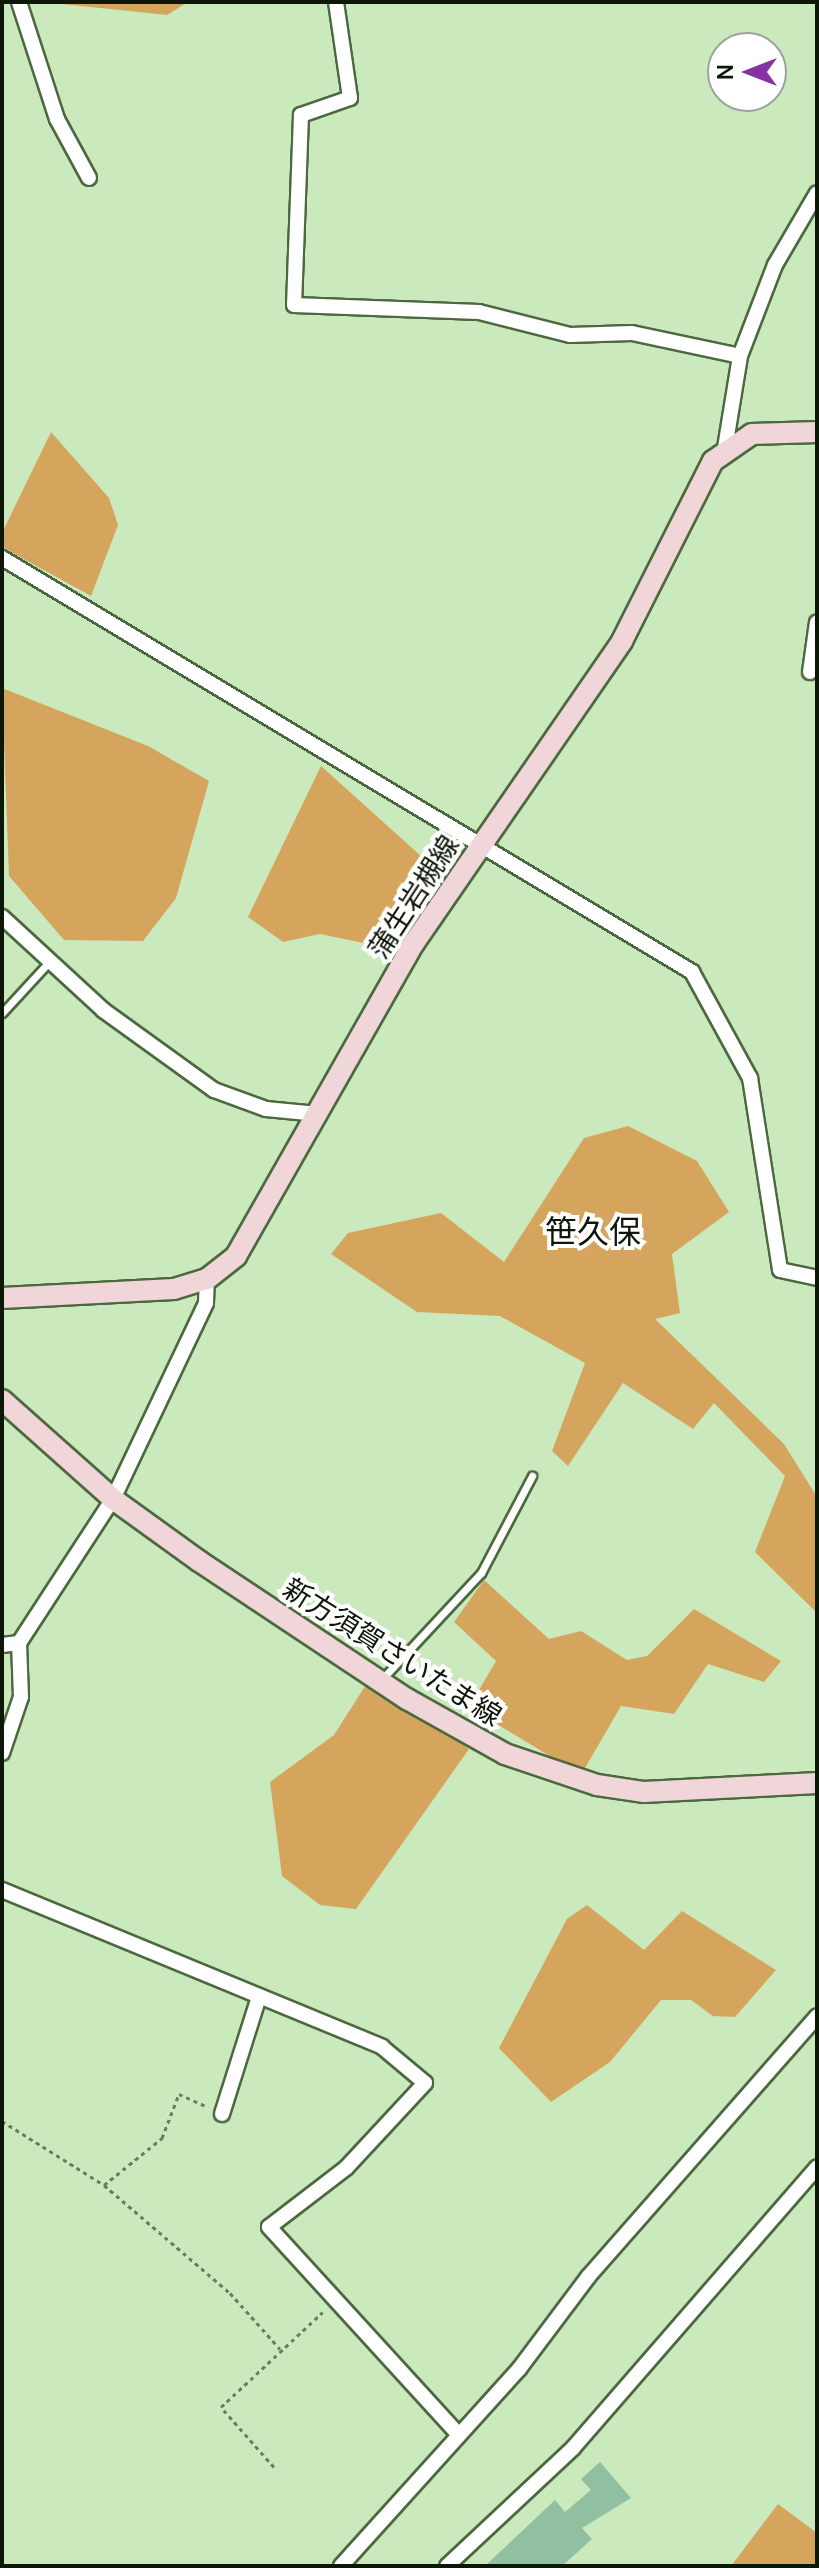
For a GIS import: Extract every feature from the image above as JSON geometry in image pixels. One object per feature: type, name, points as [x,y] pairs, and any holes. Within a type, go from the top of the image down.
[{"type":"main road","points":[[725,448],[752,434],[817,432]]},
{"type":"main road","name":"蒲生岩槻線","points":[[207,1279],[250,1236],[318,1114],[478,846],[600,678],[725,448]]},
{"type":"main road","points":[[2,1298],[174,1289],[207,1279]]},
{"type":"main road","name":"新方須賀さいたま線","points":[[2,1400],[113,1499],[380,1681],[505,1754],[597,1785],[684,1795],[817,1783]]},
{"type":"street","points":[[19,2],[57,119],[89,178]]},
{"type":"street","points":[[336,2],[350,98],[301,115],[294,305],[479,312],[570,335],[632,333],[740,356]]},
{"type":"street","points":[[725,448],[740,356],[775,265],[817,193]]},
{"type":"street","points":[[2,558],[692,972],[750,1078],[780,1270],[817,1278]]},
{"type":"street","points":[[810,672],[817,622]]},
{"type":"street","points":[[2,917],[103,1010],[214,1090],[266,1109],[318,1114]]},
{"type":"street","points":[[2,1753],[21,1697],[19,1643],[113,1499],[206,1303],[207,1279]]},
{"type":"street","points":[[2,1645],[19,1643]]},
{"type":"street","points":[[2,1890],[382,2047],[425,2083],[346,2168],[269,2227],[457,2433]]},
{"type":"street","points":[[222,2114],[259,1997]]},
{"type":"street","points":[[341,2566],[817,2016]]},
{"type":"street","points":[[447,2566],[573,2448],[817,2167]]},
{"type":"lane","points":[[2,1013],[51,959]]},
{"type":"lane","points":[[380,1681],[481,1573],[532,1476]]},
{"type":"path","points":[[104,2185],[162,2138],[179,2094],[222,2114]]},
{"type":"path","points":[[2,2121],[104,2185],[230,2293],[280,2349]]},
{"type":"path","points":[[274,2467],[221,2407],[280,2349],[335,2302]]},
{"type":"shaded area","points":[[43,2],[188,2],[167,15]]},
{"type":"shaded area","points":[[51,432],[109,498],[118,525],[91,596],[2,547],[2,533]]},
{"type":"shaded area","points":[[2,688],[148,746],[209,781],[176,898],[143,941],[64,940],[9,876]]},
{"type":"shaded area","points":[[321,766],[442,875],[393,949],[320,934],[283,942],[248,917]]},
{"type":"shaded area","points":[[628,1126],[697,1161],[729,1212],[672,1254],[680,1313],[655,1319],[784,1444],[817,1497],[817,1613],[755,1552],[785,1476],[714,1403],[693,1429],[623,1383],[568,1466],[552,1451],[585,1363],[500,1316],[417,1312],[331,1254],[348,1233],[441,1213],[504,1262],[584,1138]]},
{"type":"shaded area","points":[[484,1580],[549,1639],[581,1631],[627,1660],[647,1656],[694,1609],[781,1661],[764,1682],[708,1664],[674,1714],[621,1706],[581,1775],[469,1707],[496,1661],[454,1622]]},
{"type":"shaded area","points":[[369,1680],[469,1749],[356,1909],[320,1905],[282,1876],[270,1782],[334,1735]]},
{"type":"shaded area","points":[[587,1905],[644,1950],[682,1911],[776,1970],[735,2017],[713,2016],[691,2000],[661,2000],[610,2062],[551,2102],[499,2048],[567,1919]]},
{"type":"shaded area","points":[[778,2504],[817,2533],[817,2566],[731,2566]]},
{"type":"building","points":[[600,2462],[631,2498],[582,2528],[592,2539],[562,2566],[485,2566],[555,2500],[565,2512],[591,2490],[581,2479]]},
{"type":"district","name":"笹久保","points":[[593,1231]]}]
